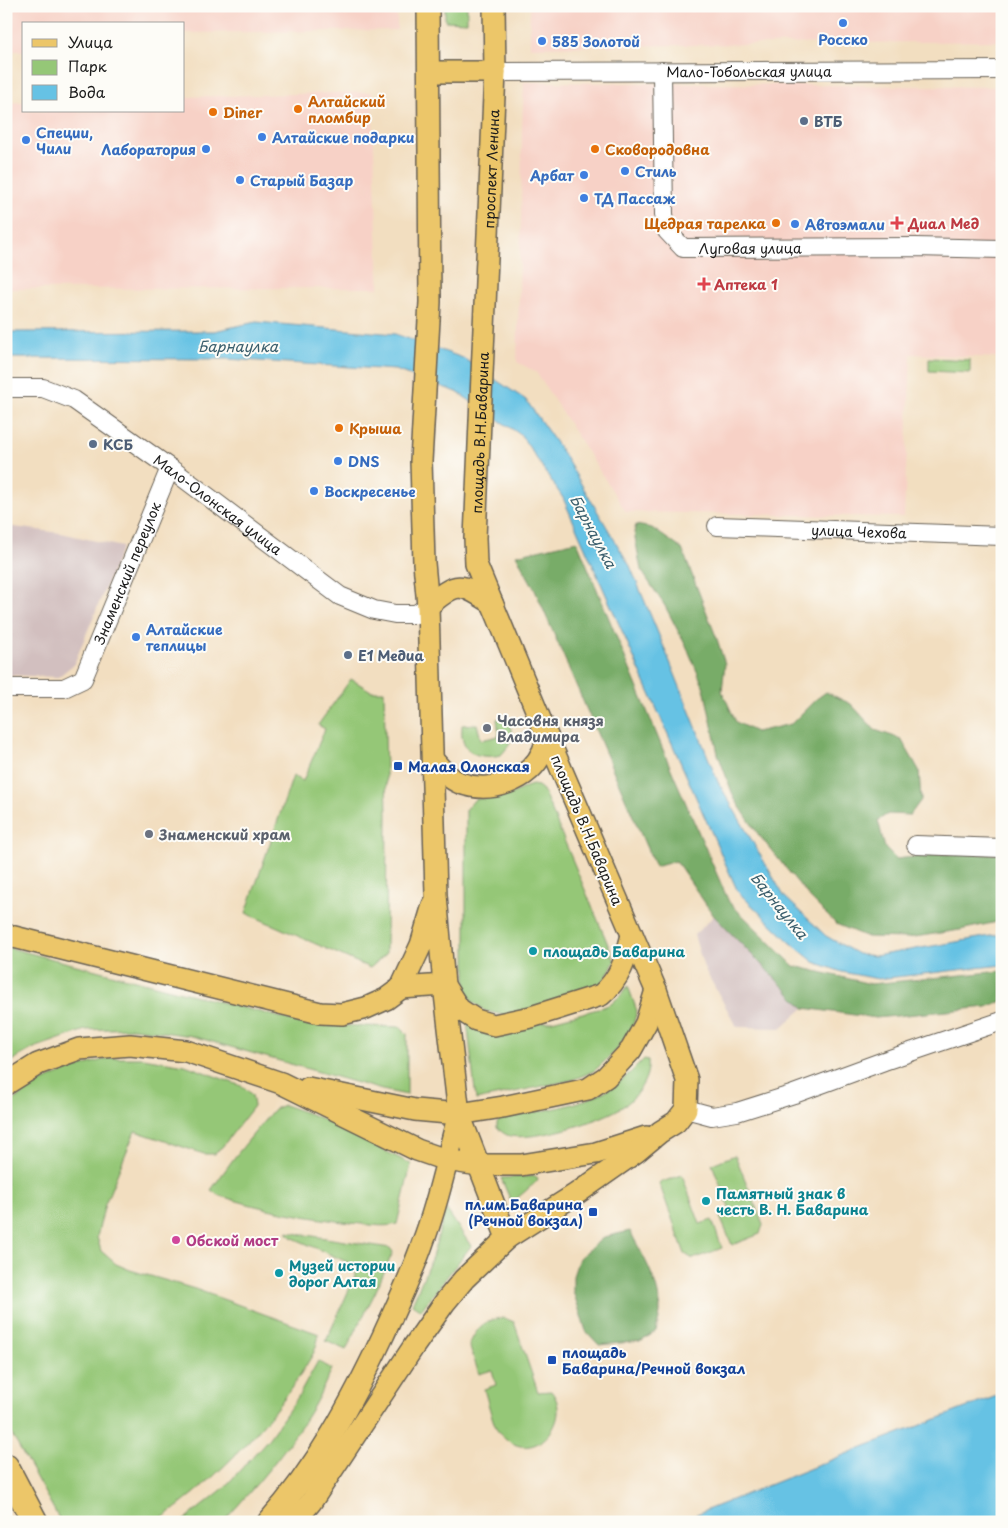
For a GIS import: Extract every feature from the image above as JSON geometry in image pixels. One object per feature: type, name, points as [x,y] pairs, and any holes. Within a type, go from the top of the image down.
[{"type":"highway","points":[[6,1468],[35,1522]]},
{"type":"main road","points":[[428,6],[430,302],[421,461],[424,564],[428,606],[436,895],[459,1114],[507,1238]]},
{"type":"main road","name":"проспект Ленина","points":[[483,332],[495,72],[494,6]]},
{"type":"main road","points":[[429,72],[495,72]]},
{"type":"main road","name":"площадь В.Н.Баварина","points":[[483,332],[475,538],[476,564],[547,736],[656,990],[687,1080],[686,1109]]},
{"type":"main road","points":[[428,606],[445,592],[456,588],[468,588],[492,603]]},
{"type":"main road","points":[[433,760],[445,774],[460,782],[489,788],[515,780],[535,763],[543,751],[547,736]]},
{"type":"main road","points":[[6,935],[320,1013],[342,1014],[366,1008],[386,1000],[400,988],[421,945],[436,895]]},
{"type":"main road","points":[[444,985],[459,1009],[476,1020],[494,1025],[531,1017],[601,995],[618,977],[626,958],[632,935]]},
{"type":"main road","points":[[400,988],[444,985]]},
{"type":"main road","points":[[6,1084],[38,1064],[79,1050],[130,1045],[186,1051],[281,1083],[415,1110],[459,1114],[588,1089],[606,1077],[631,1050],[646,1023],[656,990]]},
{"type":"main road","points":[[281,1083],[409,1147],[446,1160],[479,1164],[521,1165],[596,1154],[660,1132]]},
{"type":"main road","points":[[294,1522],[310,1502],[445,1302],[484,1258],[507,1238],[576,1194],[636,1152],[660,1132],[676,1122],[686,1109]]},
{"type":"main road","points":[[268,1522],[312,1466],[345,1413],[364,1377],[400,1300],[424,1241],[459,1114]]},
{"type":"street","name":"Мало-Тобольская улица","points":[[495,72],[1002,70]]},
{"type":"street","name":"Луговая улица","points":[[662,71],[664,214],[667,231],[683,248],[915,247],[1002,249]]},
{"type":"street","name":"Мало-Олонская улица","points":[[6,388],[43,388],[74,400],[170,468],[340,596],[374,610],[395,614],[416,614],[428,606]]},
{"type":"street","name":"Знаменский переулок","points":[[6,688],[64,688],[83,679],[170,468]]},
{"type":"street","name":"улица Чехова","points":[[717,526],[1002,536]]},
{"type":"street","points":[[916,845],[1002,848]]},
{"type":"street","points":[[686,1109],[712,1116],[737,1112],[1002,1021]]},
{"type":"shaded area","points":[[6,6],[397,6],[397,30],[185,33],[185,22],[22,22],[22,51],[6,51]]},
{"type":"shaded area","points":[[530,6],[1002,6],[1002,41],[530,47]]},
{"type":"shaded area","points":[[524,82],[1002,87],[1002,358],[911,354],[904,517],[626,512],[536,372],[517,362]]},
{"type":"shaded area","points":[[372,92],[379,288],[6,289],[6,103],[22,102],[22,112],[185,112],[185,97]]},
{"type":"shaded area","points":[[6,526],[61,533],[122,547],[74,664],[58,677],[6,675]]},
{"type":"shaded area","points":[[714,916],[804,1008],[781,1028],[737,1027],[704,968],[694,935]]},
{"type":"green space","points":[[445,6],[467,6],[467,22],[445,21]]},
{"type":"green space","points":[[929,358],[970,360],[970,373],[929,371]]},
{"type":"green space","points":[[636,525],[652,528],[682,549],[725,664],[722,691],[736,722],[756,732],[791,724],[815,700],[826,692],[851,704],[875,730],[901,739],[919,770],[921,800],[910,815],[888,814],[878,820],[885,848],[896,859],[939,854],[1002,854],[1002,921],[908,938],[867,937],[836,924],[811,899],[758,834],[734,798],[718,754],[704,688],[688,650],[665,606],[641,570],[634,532]]},
{"type":"green space","points":[[577,541],[671,769],[729,902],[794,966],[871,984],[1002,971],[1002,1001],[987,1007],[876,1018],[804,1008],[714,916],[676,861],[655,867],[534,588],[516,555]]},
{"type":"green space","points":[[351,679],[371,691],[384,691],[387,815],[386,954],[370,968],[246,913],[293,776],[303,781],[325,729],[318,725]]},
{"type":"green space","points":[[506,716],[511,737],[501,755],[478,755],[465,746],[462,737],[462,725],[477,724],[481,740],[499,736],[497,719]]},
{"type":"green space","points":[[532,785],[538,786],[543,790],[615,961],[598,991],[508,1016],[485,1011],[472,1001],[466,989],[466,810],[475,799],[509,795]]},
{"type":"green space","points":[[6,947],[291,1020],[326,1025],[400,1027],[407,1034],[407,1095],[382,1090],[192,1036],[133,1028],[85,1030],[34,1048],[6,1064]]},
{"type":"green space","points":[[628,986],[637,1011],[633,1025],[617,1050],[594,1071],[572,1080],[476,1100],[467,1020],[548,1022],[611,1004]]},
{"type":"green space","points":[[110,1058],[143,1058],[185,1065],[244,1087],[252,1095],[254,1106],[215,1154],[204,1154],[135,1131],[105,1204],[97,1237],[101,1251],[116,1264],[130,1270],[195,1289],[319,1334],[311,1358],[287,1395],[271,1415],[216,1474],[176,1508],[156,1522],[61,1522],[6,1424],[6,1108],[28,1090],[54,1076]]},
{"type":"green space","points":[[644,1059],[648,1060],[648,1071],[638,1092],[621,1108],[607,1115],[555,1132],[522,1137],[510,1136],[497,1128],[497,1123],[501,1118],[560,1107],[602,1092],[623,1079]]},
{"type":"green space","points":[[284,1105],[316,1116],[411,1164],[397,1224],[386,1226],[351,1223],[267,1209],[218,1195],[211,1190],[274,1109]]},
{"type":"green space","points":[[735,1155],[763,1224],[760,1234],[732,1245],[720,1217],[731,1213],[712,1164]]},
{"type":"green space","points":[[682,1175],[700,1224],[712,1220],[722,1248],[693,1259],[685,1254],[659,1183]]},
{"type":"green space","points":[[535,1176],[538,1178],[537,1181],[514,1201],[510,1199],[501,1178]]},
{"type":"green space","points":[[446,1209],[471,1246],[421,1310],[412,1304],[432,1257]]},
{"type":"green space","points":[[630,1231],[654,1280],[659,1301],[660,1317],[656,1331],[642,1341],[599,1345],[586,1331],[573,1291],[573,1276],[579,1258],[604,1237]]},
{"type":"green space","points":[[287,1232],[390,1248],[393,1252],[346,1350],[326,1341],[356,1274],[356,1266],[291,1237]]},
{"type":"green space","points":[[504,1318],[514,1322],[538,1392],[551,1391],[557,1402],[558,1414],[555,1425],[539,1443],[528,1446],[517,1445],[505,1438],[497,1430],[484,1389],[496,1385],[492,1370],[479,1374],[469,1345],[475,1333],[482,1325]]},
{"type":"green space","points":[[318,1361],[332,1369],[321,1393],[293,1438],[259,1481],[223,1522],[182,1522],[224,1488],[269,1438],[298,1397]]},
{"type":"water","name":"Барнаулка","points":[[256,322],[395,334],[463,358],[526,400],[561,450],[630,566],[718,782],[784,896],[826,936],[858,954],[875,956],[1002,934],[1002,965],[878,979],[842,972],[814,962],[792,944],[738,892],[563,498],[521,435],[457,392],[395,370],[227,359],[6,358],[6,332],[214,331]]},
{"type":"water","points":[[1002,1394],[1002,1522],[677,1522],[866,1446]]},
{"type":"place","name":"Росско","points":[[843,23]]},
{"type":"place","name":"585 Золотой","points":[[542,41]]},
{"type":"place","name":"Алтайский пломбир","points":[[298,109]]},
{"type":"place","name":"Diner","points":[[213,112]]},
{"type":"place","name":"ВТБ","points":[[804,121]]},
{"type":"place","name":"Алтайские подарки","points":[[262,137]]},
{"type":"place","name":"Специи, Чили","points":[[26,140]]},
{"type":"place","name":"Лаборатория","points":[[206,149]]},
{"type":"place","name":"Сковородовна","points":[[595,149]]},
{"type":"place","name":"Стиль","points":[[625,171]]},
{"type":"place","name":"Арбат","points":[[584,175]]},
{"type":"place","name":"Старый Базар","points":[[240,180]]},
{"type":"place","name":"ТД Пассаж","points":[[584,198]]},
{"type":"place","name":"Щедрая тарелка","points":[[776,223]]},
{"type":"place","name":"Диал Мед","points":[[897,223]]},
{"type":"place","name":"Автоэмали","points":[[795,224]]},
{"type":"place","name":"Аптека 1","points":[[704,284]]},
{"type":"place","name":"Крыша","points":[[339,428]]},
{"type":"place","name":"КСБ","points":[[93,444]]},
{"type":"place","name":"DNS","points":[[338,461]]},
{"type":"place","name":"Воскресенье","points":[[314,491]]},
{"type":"place","name":"Алтайские теплицы","points":[[136,637]]},
{"type":"place","name":"Е1 Медиа","points":[[348,655]]},
{"type":"place","name":"Часовня князя Владимира","points":[[487,728]]},
{"type":"place","name":"Малая Олонская","points":[[398,766]]},
{"type":"place","name":"Знаменский храм","points":[[149,834]]},
{"type":"place","name":"площадь Баварина","points":[[533,951]]},
{"type":"place","name":"Памятный знак в честь В. Н. Баварина","points":[[706,1201]]},
{"type":"place","name":"пл.им.Баварина (Речной вокзал)","points":[[593,1212]]},
{"type":"place","name":"Обской мост","points":[[176,1240]]},
{"type":"place","name":"Музей истории дорог Алтая","points":[[279,1273]]},
{"type":"place","name":"площадь Баварина/Речной вокзал","points":[[552,1360]]}]
